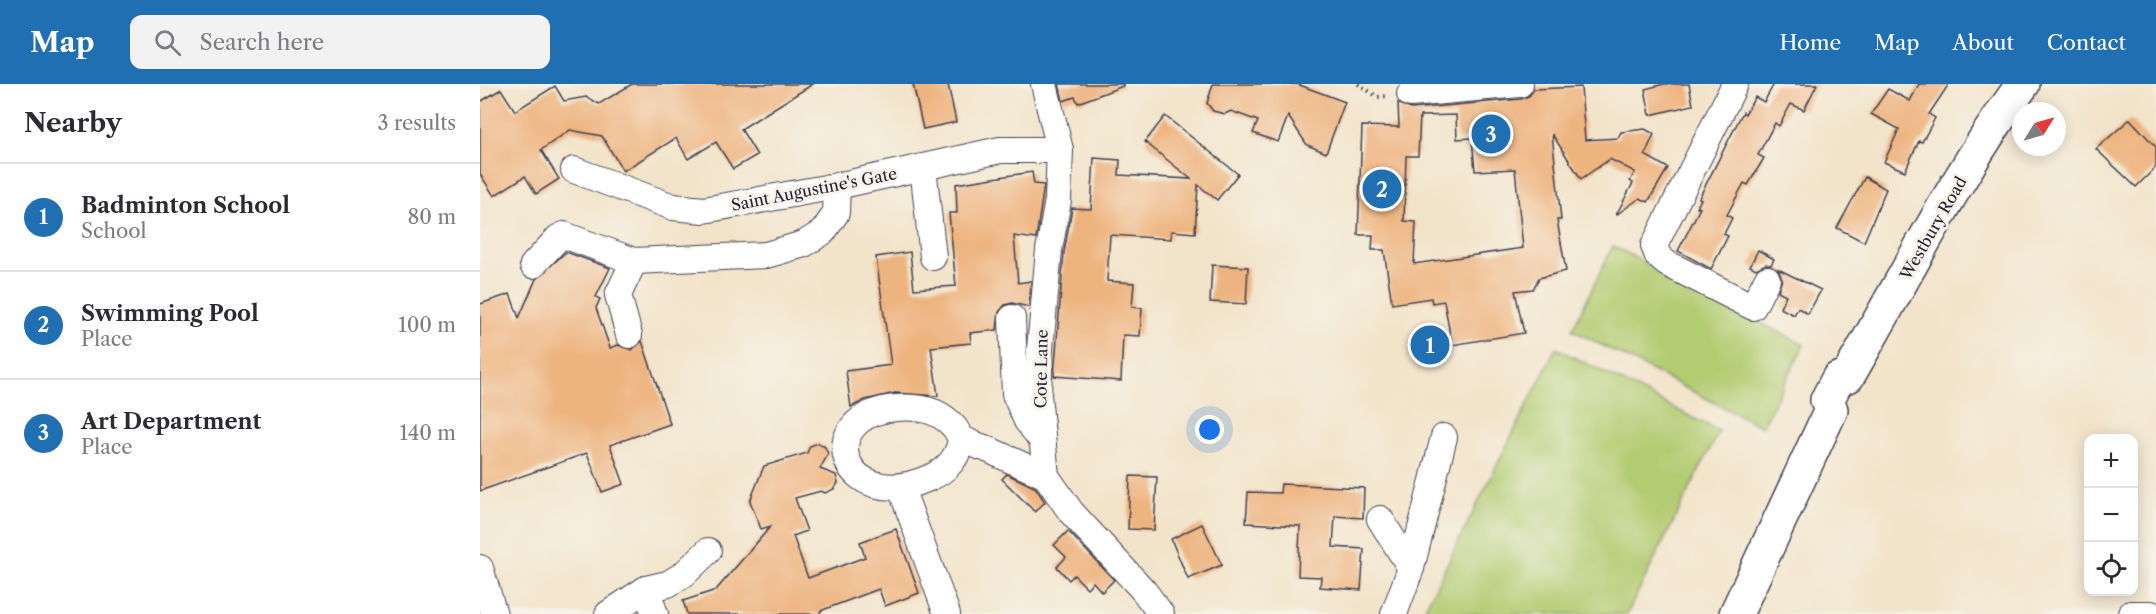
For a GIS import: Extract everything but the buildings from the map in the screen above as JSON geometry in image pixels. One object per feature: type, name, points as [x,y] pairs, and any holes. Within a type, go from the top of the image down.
[{"type":"main road","name":"Westbury Road","points":[[1736,614],[1831,410],[1841,408],[1852,387],[1848,376],[1968,167],[2023,84]]},
{"type":"street","name":"Cote Lane","points":[[1044,84],[1060,150],[1058,200],[1049,250],[1040,348],[1038,395],[1046,476],[1071,512],[1144,591],[1161,614]]},
{"type":"street","points":[[1410,94],[1520,84]]},
{"type":"street","points":[[1735,84],[1654,246],[1658,256],[1666,263],[1753,307],[1767,279]]},
{"type":"street","name":"Saint Augustine's Gate","points":[[574,170],[673,207],[704,210],[837,186],[1000,150],[1060,150]]},
{"type":"street","points":[[923,167],[933,257]]},
{"type":"street","points":[[533,265],[558,238],[564,236],[634,261],[766,255],[804,244],[823,232],[836,213],[837,186]]},
{"type":"street","points":[[629,335],[618,295],[634,261]]},
{"type":"street","points":[[1012,318],[1015,394],[1027,421],[1043,442]]},
{"type":"street","points":[[961,438],[960,449],[948,466],[938,474],[901,488],[874,485],[861,478],[849,467],[844,456],[844,444],[838,433],[881,409],[906,407],[928,409],[944,417],[961,438],[1046,476]]},
{"type":"street","points":[[1394,614],[1411,568],[1444,438]]},
{"type":"street","points":[[901,488],[941,607]]},
{"type":"street","points":[[1380,519],[1411,568]]},
{"type":"street","points":[[608,614],[646,589],[668,584],[684,574],[708,551]]},
{"type":"street","points":[[480,568],[494,614]]},
{"type":"street","points":[[646,589],[655,614]]},
{"type":"path","points":[[1358,84],[1378,97],[1410,94]]},
{"type":"green space","points":[[1613,246],[1804,345],[1762,427],[1572,330]]},
{"type":"green space","points":[[1556,348],[1719,431],[1627,614],[1437,614],[1425,608]]},
{"type":"place","name":"Art Department","points":[[1491,134]]},
{"type":"place","name":"Swimming Pool","points":[[1382,189]]},
{"type":"place","name":"Badminton School","points":[[1430,345]]}]
